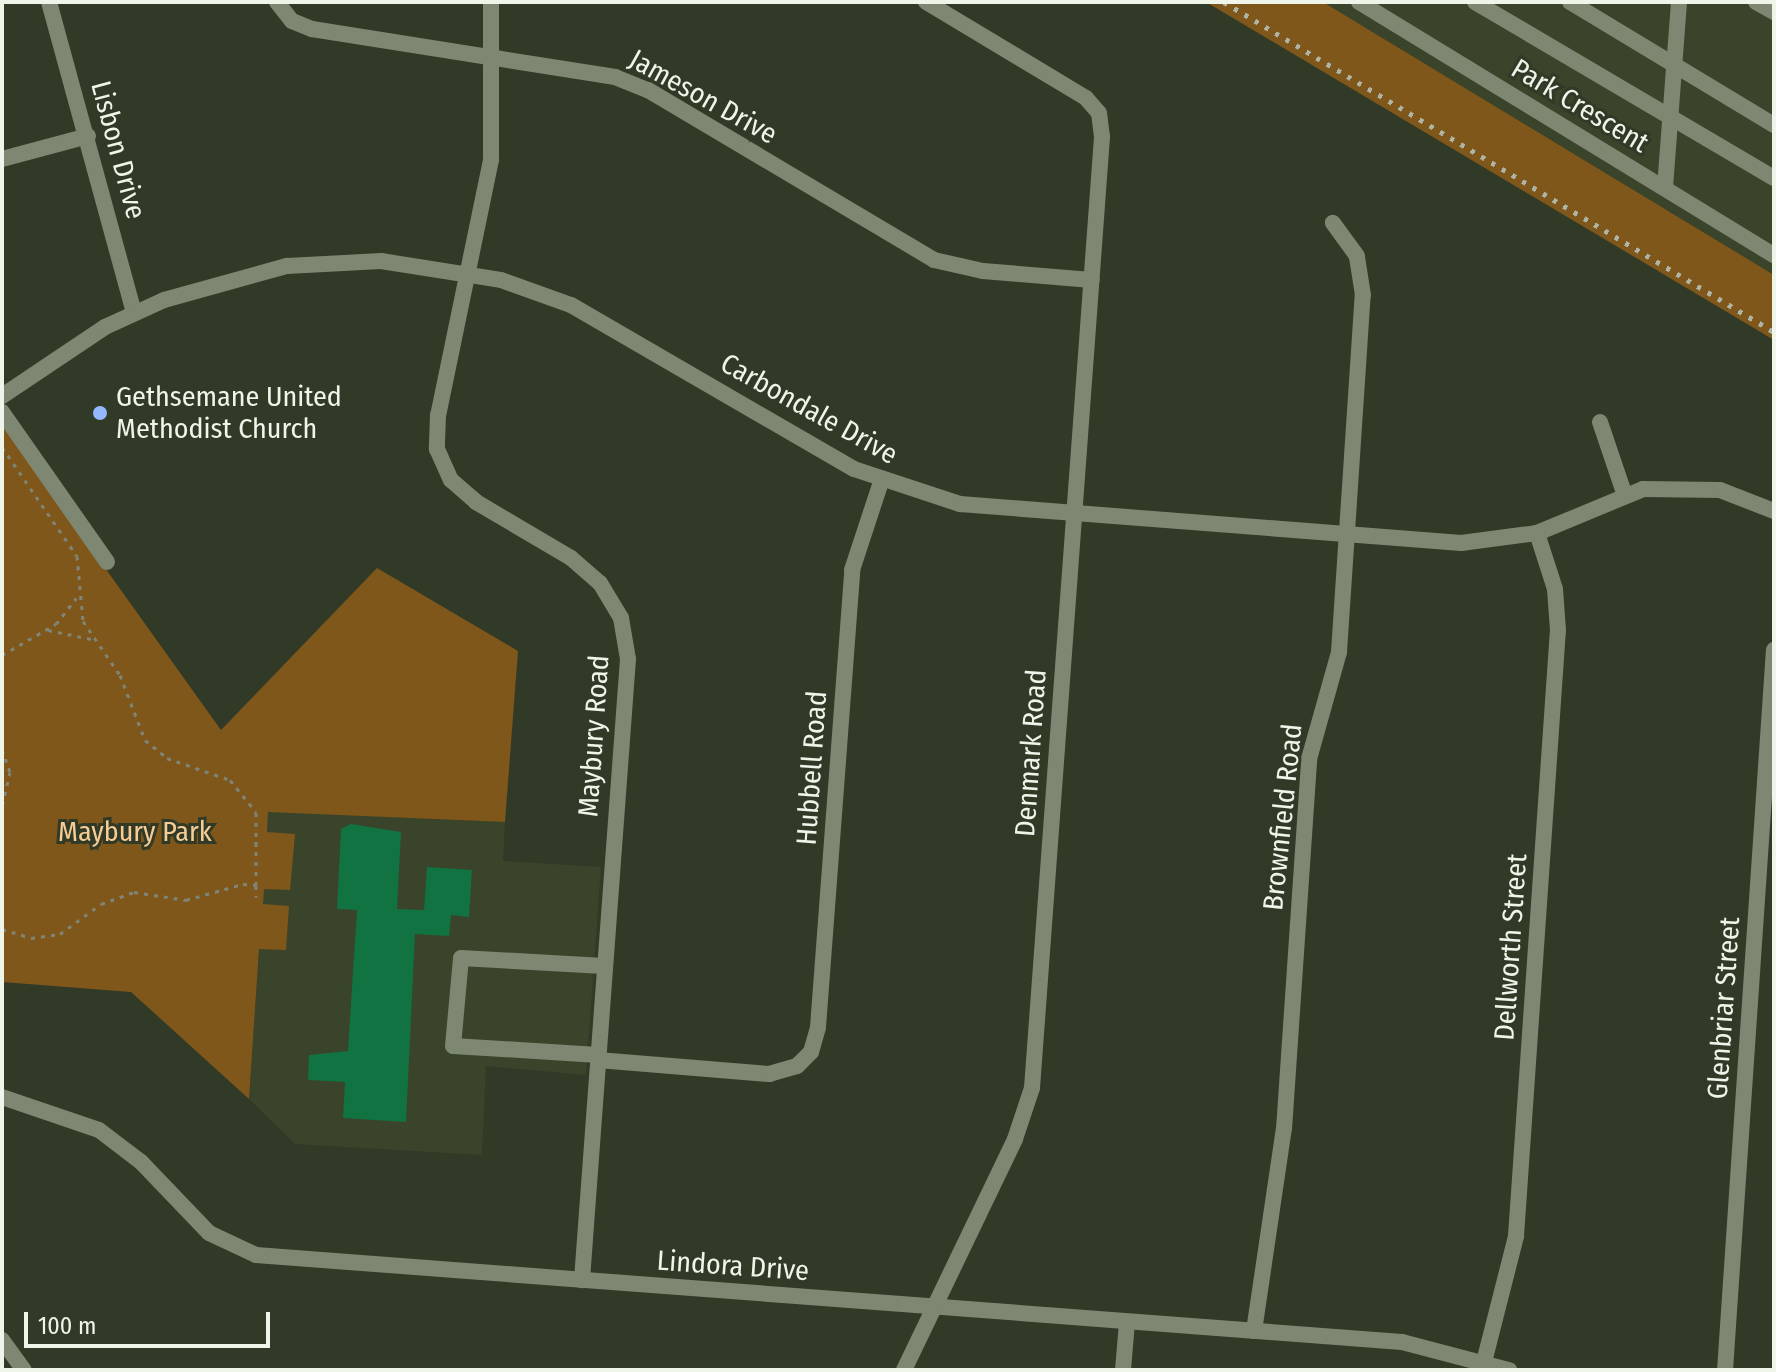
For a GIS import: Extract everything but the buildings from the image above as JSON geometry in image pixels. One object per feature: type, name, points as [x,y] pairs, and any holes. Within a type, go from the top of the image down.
[{"type":"street","name":"Lisbon Drive","points":[[49,2],[134,312]]},
{"type":"street","name":"Jameson Drive","points":[[277,2],[292,21],[312,29],[591,69],[648,90],[934,260],[983,271],[1092,280]]},
{"type":"street","name":"Maybury Road","points":[[491,2],[491,160],[438,415],[439,458],[451,480],[476,502],[586,569],[614,600],[626,637],[582,1280]]},
{"type":"street","name":"Denmark Road","points":[[904,1370],[1015,1139],[1032,1088],[1092,280],[1099,113],[1079,93],[926,2]]},
{"type":"street","name":"Park Crescent","points":[[1359,2],[1774,255]]},
{"type":"street","points":[[1475,2],[1774,178]]},
{"type":"street","points":[[1570,2],[1671,66],[1774,125]]},
{"type":"street","points":[[1665,188],[1671,66],[1679,2]]},
{"type":"street","points":[[1756,2],[1774,12]]},
{"type":"street","points":[[2,159],[88,136]]},
{"type":"street","name":"Brownfield Road","points":[[1254,1331],[1284,1129],[1309,759],[1339,652],[1363,295],[1357,256],[1333,223]]},
{"type":"street","name":"Carbondale Drive","points":[[2,396],[134,312],[254,272],[318,262],[411,263],[468,273],[571,305],[881,482],[960,504],[1461,543],[1537,533],[1624,493],[1692,487],[1742,496],[1774,511]]},
{"type":"street","points":[[2,412],[107,562]]},
{"type":"street","points":[[1600,422],[1624,493]]},
{"type":"street","name":"Hubbell Road","points":[[598,1058],[769,1074],[805,1060],[818,1027],[852,570],[881,482]]},
{"type":"street","name":"Dellworth Street","points":[[1484,1362],[1516,1236],[1557,646],[1555,589],[1537,533]]},
{"type":"street","name":"Glenbriar Street","points":[[1725,1370],[1774,650]]},
{"type":"street","points":[[598,1058],[453,1046],[461,958],[604,966]]},
{"type":"street","name":"Lindora Drive","points":[[2,1097],[99,1130],[141,1162],[209,1233],[256,1255],[1402,1342],[1509,1370]]},
{"type":"street","points":[[1123,1370],[1127,1322]]},
{"type":"street","points":[[2,1340],[24,1370]]},
{"type":"path","points":[[2,447],[71,544],[81,569],[80,610],[94,640],[120,675],[136,725],[152,749],[230,780],[256,812],[256,897]]},
{"type":"path","points":[[2,655],[48,630],[66,616],[79,591]]},
{"type":"path","points":[[48,630],[94,640]]},
{"type":"path","points":[[2,749],[10,772],[2,806]]},
{"type":"path","points":[[2,929],[47,938],[116,895],[186,900],[256,885]]},
{"type":"shaded area","points":[[1323,2],[1774,2],[1774,275]]},
{"type":"shaded area","points":[[268,811],[505,822],[503,861],[601,867],[586,1075],[486,1066],[482,1155],[295,1144],[249,1099]]},
{"type":"green space","points":[[1206,2],[1323,2],[1774,275],[1774,340]]},
{"type":"green space","name":"Maybury Park","points":[[2,424],[221,730],[377,568],[518,651],[505,822],[268,812],[267,832],[295,834],[290,890],[264,889],[263,904],[289,906],[286,950],[259,949],[249,1099],[131,992],[2,982]]},
{"type":"railway","points":[[1224,2],[1774,332]]},
{"type":"place","name":"Gethsemane United Methodist Church","points":[[100,413]]}]
